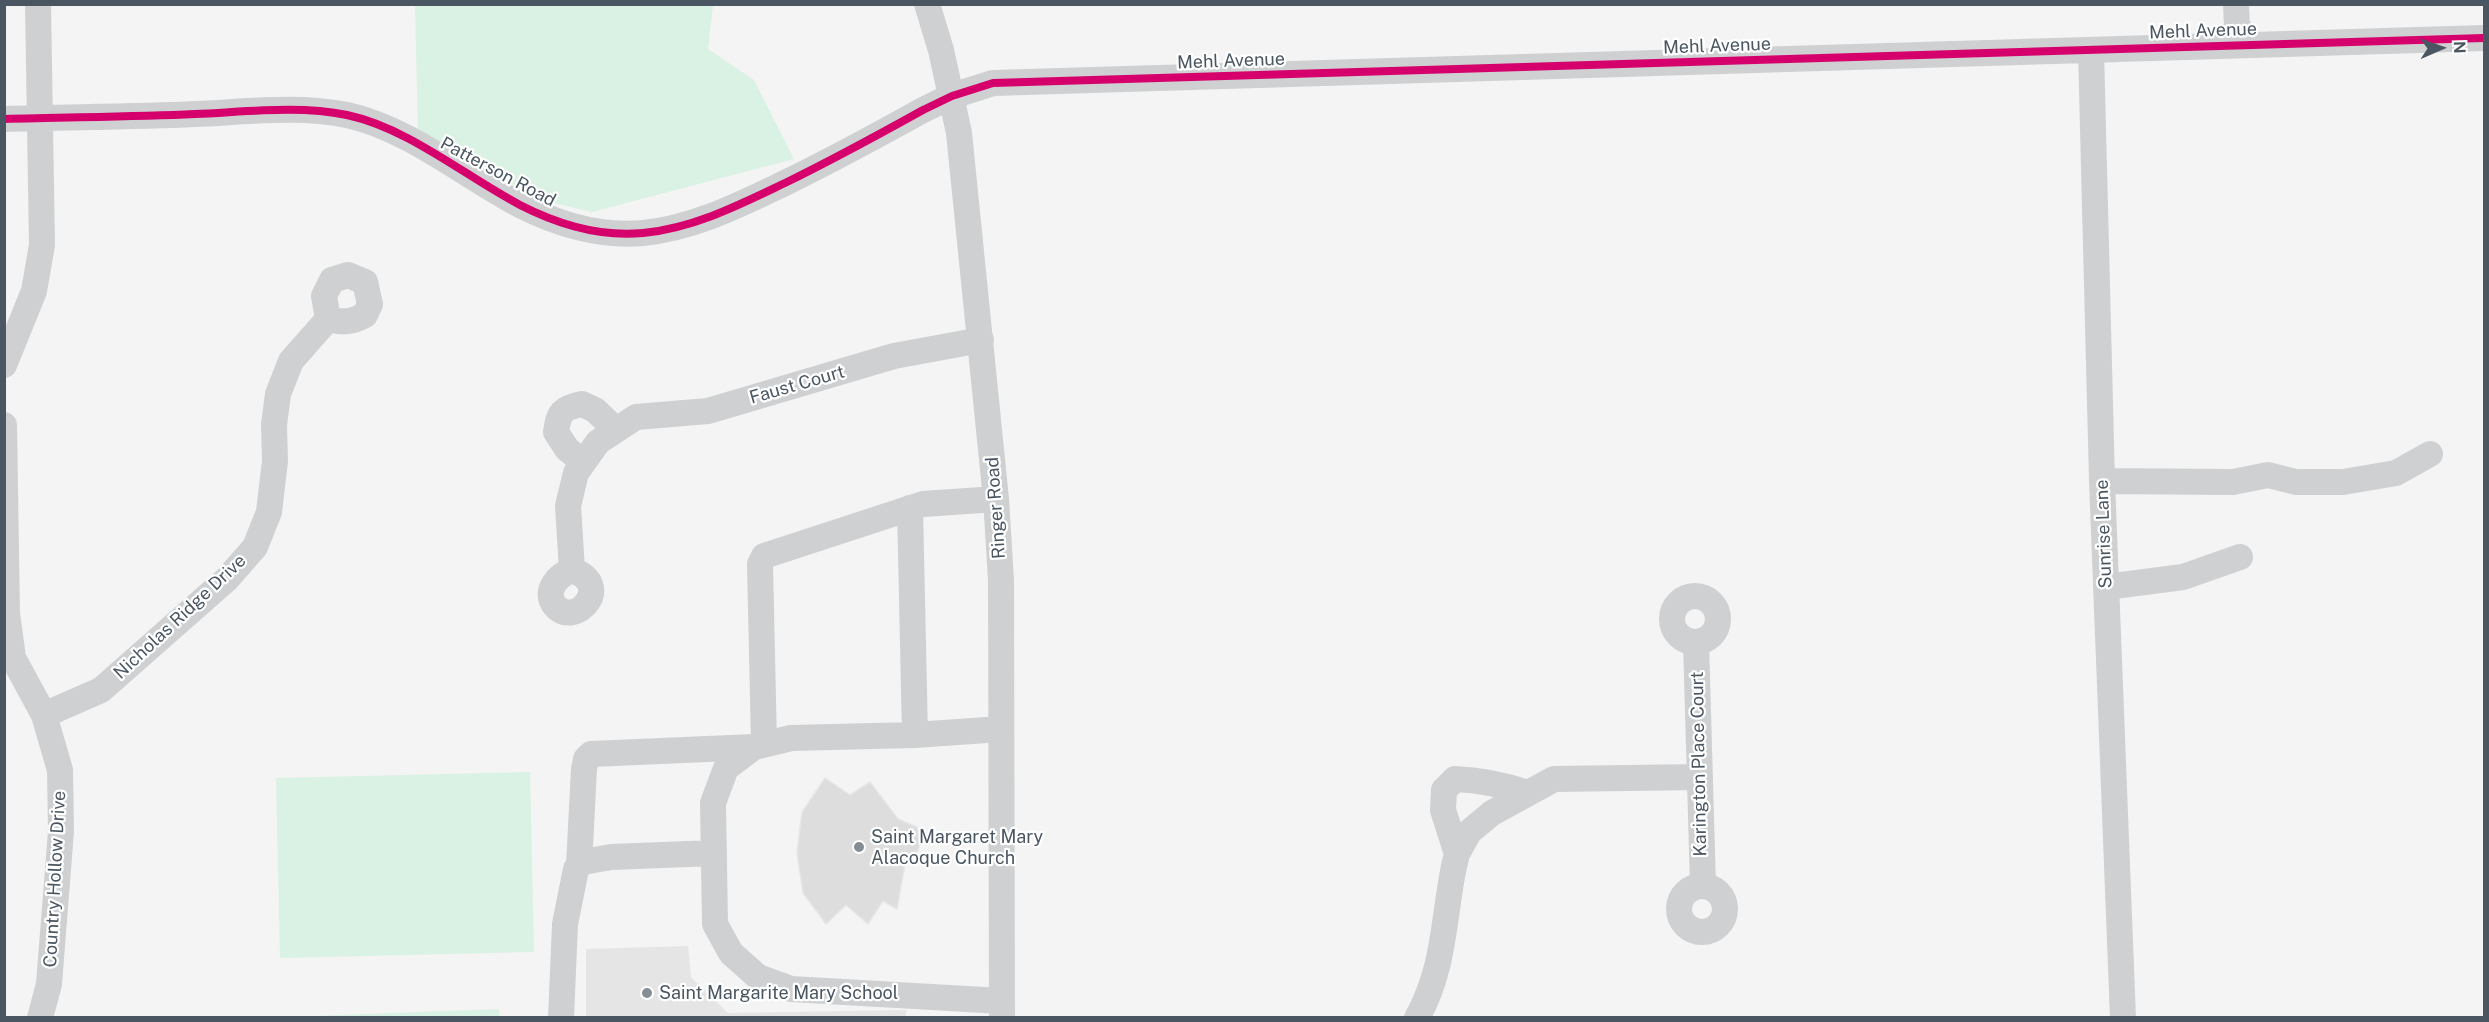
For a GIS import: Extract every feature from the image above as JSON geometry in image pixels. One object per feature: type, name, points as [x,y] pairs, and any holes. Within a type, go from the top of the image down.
[{"type":"street","points":[[4,365],[34,291],[42,245],[38,4]]},
{"type":"street","name":"Ringer Road","points":[[927,4],[952,96],[959,133],[996,499],[1000,559],[1002,1009]]},
{"type":"street","points":[[2236,4],[2237,26],[2246,41]]},
{"type":"street","points":[[2246,41],[2253,25],[2253,4]]},
{"type":"street","name":"Mehl Avenue","points":[[952,96],[993,83],[2091,50],[2246,41],[2484,38]]},
{"type":"street","name":"Sunrise Lane","points":[[2091,50],[2102,481],[2123,1017]]},
{"type":"street","name":"Patterson Road","points":[[4,118],[278,111],[347,115],[396,133],[493,190],[557,221],[585,229],[627,234],[692,224],[731,209],[952,96]]},
{"type":"street","name":"Nicholas Ridge Drive","points":[[44,715],[101,690],[227,579],[255,547],[269,512],[275,461],[274,425],[279,394],[291,361],[328,319]]},
{"type":"street","name":"Faust Court","points":[[572,570],[568,506],[576,472],[598,442],[636,417],[708,411],[894,356],[981,340]]},
{"type":"street","points":[[583,462],[567,449],[556,432],[559,417],[567,407],[582,404],[595,410],[615,429]]},
{"type":"street","name":"Country Hollow Drive","points":[[4,425],[7,614],[13,658],[44,715],[60,770],[61,831],[49,984],[40,1017]]},
{"type":"street","points":[[2102,481],[2233,482],[2268,475],[2296,482],[2343,482],[2396,473],[2430,454]]},
{"type":"street","points":[[759,746],[760,564],[764,556],[923,504],[996,499]]},
{"type":"street","points":[[910,508],[915,735]]},
{"type":"street","points":[[2106,587],[2183,578],[2240,557]]},
{"type":"street","name":"Karington Place Court","points":[[1696,642],[1703,886]]},
{"type":"street","points":[[579,866],[584,769],[586,759],[591,754],[759,746],[791,738],[915,735],[1001,729]]},
{"type":"street","points":[[759,746],[726,768],[713,803],[715,924],[731,952],[758,977],[791,989],[1002,1009]]},
{"type":"street","points":[[1425,1012],[1441,959],[1457,854],[1469,832],[1492,813],[1554,779],[1700,777]]},
{"type":"street","points":[[1457,854],[1443,810],[1443,790],[1455,779],[1480,780],[1528,793]]},
{"type":"street","points":[[561,1017],[565,924],[576,868],[593,859],[611,857],[714,853]]},
{"type":"shaded area","name":"Saint Margarite Mary School","points":[[688,946],[691,977],[728,1013],[906,1010],[906,1017],[586,1017],[586,949]]},
{"type":"green space","points":[[415,5],[713,5],[708,49],[754,80],[794,159],[592,212],[545,201],[494,177],[418,133]]},
{"type":"green space","points":[[530,772],[534,952],[280,958],[276,778]]},
{"type":"green space","points":[[499,1009],[499,1018],[285,1017]]},
{"type":"building","name":"Saint Margaret Mary Alacoque Church","points":[[825,778],[850,795],[870,782],[898,819],[917,827],[922,840],[916,855],[905,864],[897,909],[883,901],[868,924],[846,905],[826,924],[803,893],[797,853],[802,812]]},
{"type":"cycle path","points":[[4,119],[291,110],[347,115],[392,130],[534,212],[580,228],[627,234],[680,226],[716,214],[803,174],[952,96],[993,83],[2484,38]]},
{"type":"place","name":"Saint Margaret Mary Alacoque Church","points":[[859,847]]},
{"type":"place","name":"Saint Margarite Mary School","points":[[647,993]]}]
